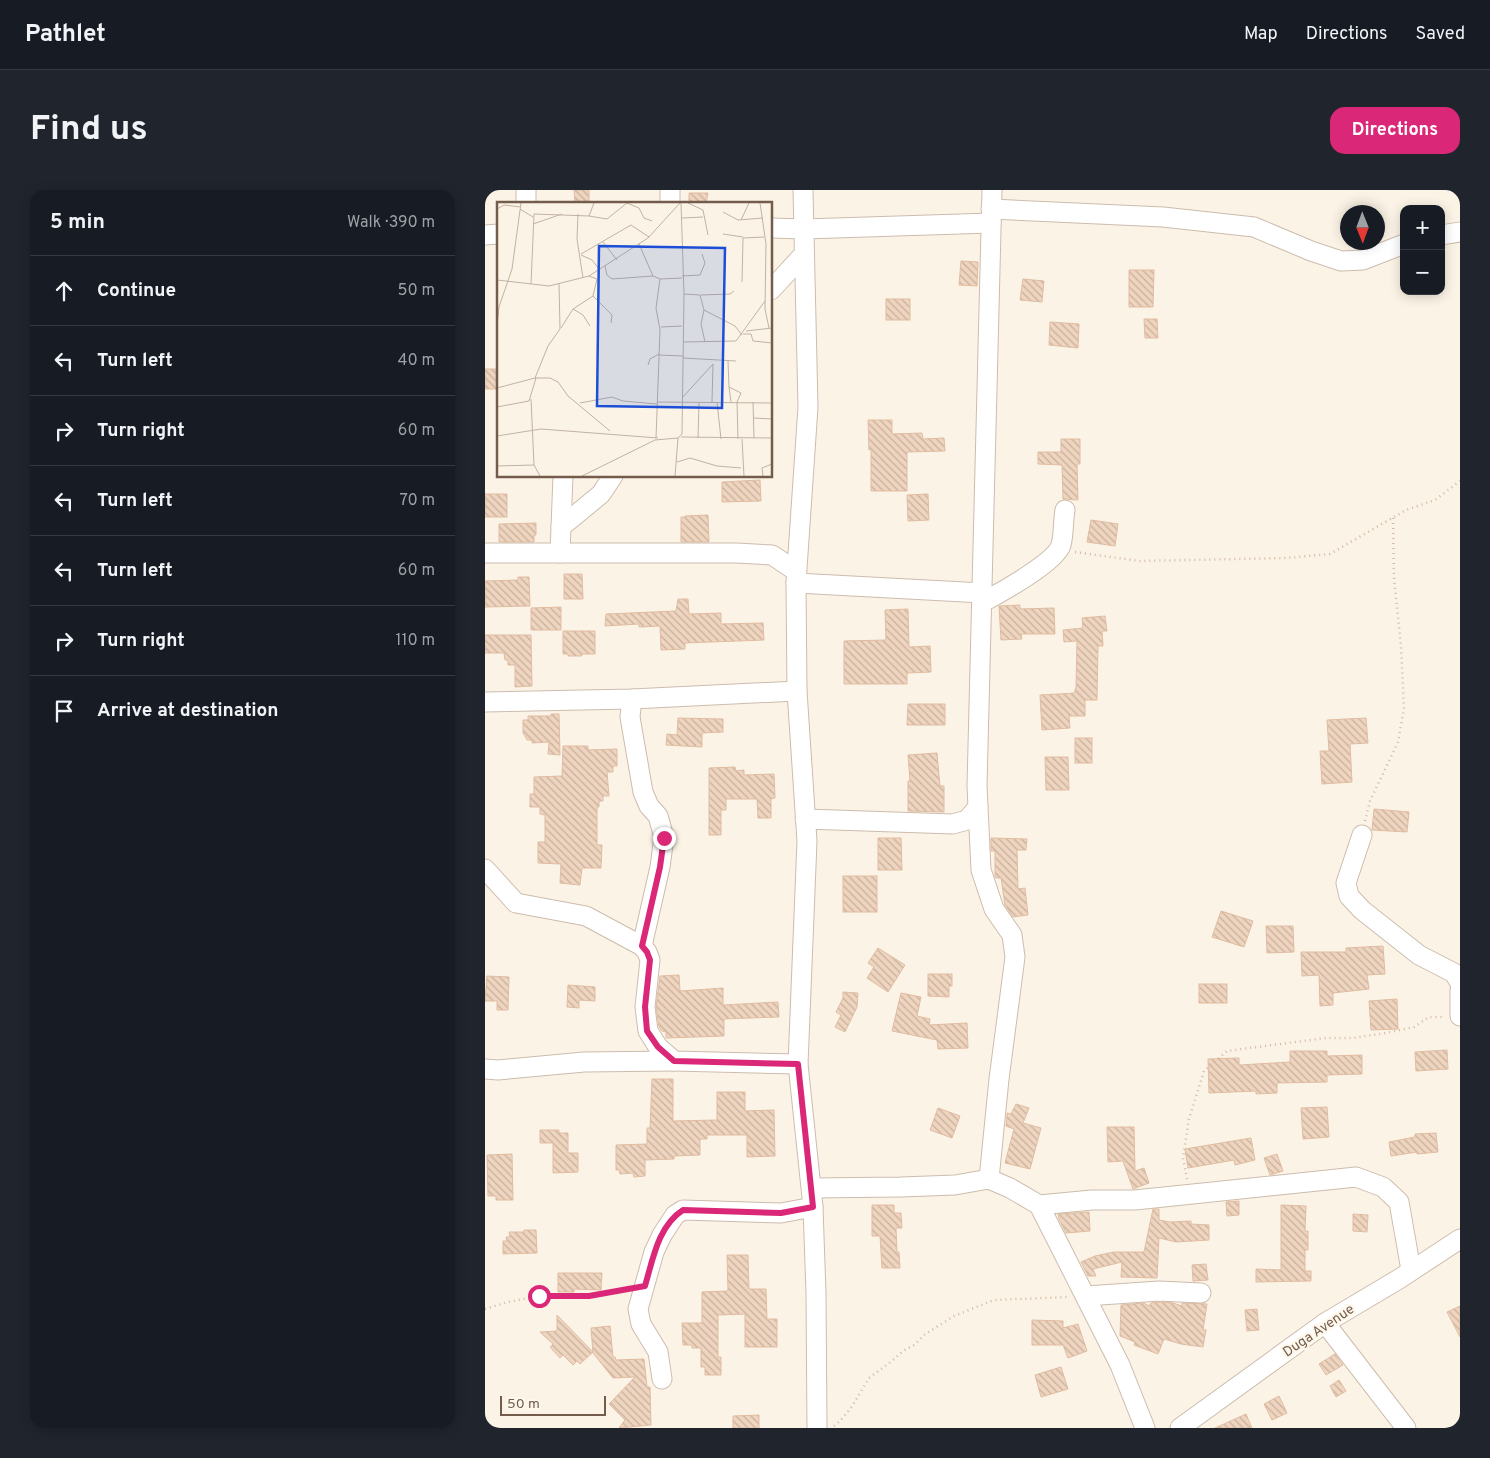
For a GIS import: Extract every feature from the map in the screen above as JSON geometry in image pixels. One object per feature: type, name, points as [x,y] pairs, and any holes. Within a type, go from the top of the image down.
[{"type":"street","points":[[803,190],[808,407],[796,577],[797,691],[807,841],[798,1064],[813,1207],[817,1428]]},
{"type":"street","points":[[989,1179],[999,1079],[1015,957],[1012,935],[994,909],[981,870],[977,786],[992,190]]},
{"type":"street","points":[[773,228],[804,228],[991,216],[1163,217],[1254,228],[1341,261],[1363,260],[1400,246]]},
{"type":"street","points":[[1445,234],[1460,232]]},
{"type":"street","points":[[773,288],[805,254]]},
{"type":"street","points":[[561,553],[563,478]]},
{"type":"street","points":[[561,527],[601,494],[612,478]]},
{"type":"street","points":[[485,553],[736,553],[772,555],[796,577],[983,598],[1010,586],[1055,556],[1061,546],[1065,510]]},
{"type":"street","points":[[485,702],[632,699],[797,691]]},
{"type":"street","points":[[632,699],[630,717],[643,792],[649,806],[658,816],[664,838],[660,867],[642,946]]},
{"type":"street","points":[[805,819],[953,824],[967,820],[979,807]]},
{"type":"street","points":[[1362,835],[1346,883],[1349,896],[1369,916],[1419,955],[1453,973],[1460,983]]},
{"type":"street","points":[[485,869],[516,903],[587,916],[642,946],[650,960],[645,1007],[647,1031],[658,1047],[674,1061]]},
{"type":"street","points":[[1460,990],[1460,1016]]},
{"type":"street","points":[[485,1068],[498,1070],[584,1062],[674,1061],[798,1064]]},
{"type":"street","points":[[812,1188],[955,1185],[989,1179],[1039,1205],[1092,1200],[1135,1200],[1356,1177],[1383,1187],[1399,1202],[1411,1270]]},
{"type":"street","points":[[1039,1205],[1120,1365],[1145,1428]]},
{"type":"street","points":[[662,1379],[658,1352],[641,1324],[639,1309],[654,1252],[661,1235],[675,1215],[683,1210],[781,1213],[813,1207]]},
{"type":"street","name":"Duga Avenue","points":[[1180,1428],[1325,1323],[1411,1270],[1457,1246]]},
{"type":"street","points":[[1086,1296],[1159,1291],[1201,1293]]},
{"type":"street","points":[[1325,1323],[1407,1428]]},
{"type":"path","points":[[1055,556],[1075,552],[1140,561],[1177,561],[1286,558],[1330,554],[1406,510],[1435,500],[1460,481]]},
{"type":"path","points":[[1362,835],[1370,801],[1398,742],[1404,709],[1401,646],[1394,578],[1393,518]]},
{"type":"path","points":[[1189,1194],[1183,1158],[1189,1119],[1204,1071],[1227,1051],[1326,1038],[1378,1035],[1413,1027],[1429,1018],[1460,1016]]},
{"type":"path","points":[[485,1309],[539,1296],[589,1296],[645,1286]]},
{"type":"path","points":[[831,1428],[851,1408],[869,1378],[892,1362],[903,1351],[914,1345],[924,1335],[954,1316],[994,1300],[1086,1296]]},
{"type":"building","points":[[574,190],[589,190],[589,202],[575,202]]},
{"type":"building","points":[[689,193],[708,193],[706,202],[689,202]]},
{"type":"building","points":[[961,261],[978,262],[977,286],[959,285]]},
{"type":"building","points":[[1129,270],[1154,270],[1153,307],[1129,307]]},
{"type":"building","points":[[1023,279],[1044,281],[1042,302],[1020,300]]},
{"type":"building","points":[[886,299],[910,299],[910,320],[886,320]]},
{"type":"building","points":[[1144,319],[1157,319],[1158,338],[1145,338]]},
{"type":"building","points":[[1050,322],[1079,324],[1078,348],[1049,345]]},
{"type":"building","points":[[485,369],[497,369],[497,389],[485,389]]},
{"type":"building","points":[[868,420],[892,420],[892,434],[922,433],[923,439],[944,438],[945,451],[907,452],[907,491],[871,491],[871,449],[869,450]]},
{"type":"building","points":[[1061,439],[1080,439],[1080,464],[1077,464],[1078,500],[1063,499],[1062,465],[1038,464],[1038,452],[1061,452]]},
{"type":"building","points":[[760,480],[761,501],[722,502],[722,482]]},
{"type":"building","points":[[485,494],[507,494],[507,517],[485,517]]},
{"type":"building","points":[[928,494],[929,520],[908,521],[907,495]]},
{"type":"building","points":[[708,515],[709,542],[681,542],[681,517]]},
{"type":"building","points":[[1091,520],[1118,524],[1115,546],[1087,542]]},
{"type":"building","points":[[536,523],[534,542],[499,542],[499,524]]},
{"type":"building","points":[[564,574],[582,574],[583,599],[564,599]]},
{"type":"building","points":[[518,577],[529,577],[530,606],[485,607],[485,581],[518,580]]},
{"type":"building","points":[[678,599],[688,599],[689,614],[721,613],[721,624],[763,623],[764,640],[685,643],[685,649],[661,650],[660,626],[639,627],[639,624],[605,626],[606,614],[676,611]]},
{"type":"building","points":[[1020,605],[1020,609],[1054,608],[1055,634],[1021,634],[1022,639],[1001,640],[999,606]]},
{"type":"building","points":[[561,607],[561,630],[531,630],[531,608]]},
{"type":"building","points":[[908,609],[909,647],[930,646],[931,672],[907,673],[907,684],[844,684],[844,641],[886,640],[885,610]]},
{"type":"building","points":[[1105,616],[1107,631],[1102,631],[1103,646],[1098,646],[1097,700],[1085,700],[1085,716],[1069,716],[1070,728],[1042,730],[1040,695],[1075,693],[1076,689],[1077,641],[1064,642],[1063,630],[1083,628],[1082,618]]},
{"type":"building","points":[[563,631],[595,631],[595,654],[568,656],[568,654],[563,654]]},
{"type":"building","points":[[485,635],[531,635],[532,686],[515,687],[515,665],[508,665],[508,660],[505,660],[504,653],[485,653]]},
{"type":"building","points":[[908,704],[945,704],[945,725],[907,725]]},
{"type":"building","points":[[551,714],[559,714],[560,755],[548,754],[549,742],[532,743],[532,740],[527,740],[523,733],[523,720],[528,720],[528,716],[551,716]]},
{"type":"building","points":[[678,718],[723,719],[723,732],[702,733],[702,747],[666,745],[667,734],[677,735]]},
{"type":"building","points":[[1366,718],[1368,743],[1350,744],[1352,782],[1322,784],[1320,751],[1329,751],[1327,720]]},
{"type":"building","points":[[1075,738],[1092,738],[1092,763],[1075,763]]},
{"type":"building","points":[[563,746],[588,746],[588,750],[617,749],[617,766],[613,766],[613,772],[607,772],[609,796],[603,796],[603,801],[599,801],[599,807],[597,807],[597,845],[602,845],[601,868],[582,868],[580,885],[560,883],[561,864],[538,863],[538,842],[545,842],[545,815],[540,814],[540,807],[530,807],[530,794],[534,794],[534,777],[562,776]]},
{"type":"building","points":[[937,753],[940,786],[944,786],[944,812],[908,811],[908,781],[910,781],[908,755]]},
{"type":"building","points":[[1045,757],[1068,757],[1069,790],[1046,790]]},
{"type":"building","points":[[735,767],[736,771],[744,770],[744,775],[774,774],[775,798],[771,799],[771,818],[758,818],[757,799],[726,799],[726,810],[721,810],[721,835],[709,835],[709,768]]},
{"type":"building","points":[[1374,809],[1409,812],[1407,832],[1372,830]]},
{"type":"building","points":[[878,838],[901,838],[902,870],[878,870]]},
{"type":"building","points":[[991,838],[1027,839],[1026,850],[1017,850],[1018,889],[1025,888],[1028,915],[1013,917],[1005,905],[1001,878],[995,877],[995,851],[991,851]]},
{"type":"building","points":[[843,876],[877,876],[877,912],[843,912]]},
{"type":"building","points":[[1221,911],[1253,921],[1244,947],[1212,937]]},
{"type":"building","points":[[1266,926],[1293,926],[1294,952],[1267,953]]},
{"type":"building","points":[[1383,946],[1385,974],[1367,975],[1369,989],[1333,993],[1333,1005],[1320,1006],[1319,975],[1302,976],[1301,952],[1346,952],[1346,948]]},
{"type":"building","points":[[878,948],[905,965],[888,992],[867,978],[874,967],[868,963]]},
{"type":"building","points":[[928,974],[952,974],[952,986],[949,986],[949,997],[928,996]]},
{"type":"building","points":[[679,975],[680,991],[723,988],[723,1005],[778,1002],[779,1017],[724,1019],[724,1036],[666,1038],[666,1032],[662,1031],[659,1027],[656,1007],[660,976]]},
{"type":"building","points":[[487,976],[509,977],[508,1010],[497,1010],[497,1001],[485,1001]]},
{"type":"building","points":[[1199,984],[1227,984],[1227,1003],[1199,1003]]},
{"type":"building","points":[[568,985],[595,987],[595,1001],[579,1000],[579,1008],[567,1007]]},
{"type":"building","points":[[843,992],[858,993],[857,1007],[845,1032],[835,1027],[841,1015],[836,1012],[843,998]]},
{"type":"building","points":[[901,993],[921,997],[917,1016],[930,1019],[929,1025],[967,1023],[968,1048],[938,1049],[937,1040],[892,1031]]},
{"type":"building","points":[[1397,999],[1398,1029],[1371,1030],[1369,1001]]},
{"type":"building","points":[[1447,1050],[1448,1069],[1416,1071],[1415,1052]]},
{"type":"building","points":[[1290,1051],[1327,1051],[1327,1056],[1362,1055],[1362,1074],[1327,1075],[1327,1082],[1277,1083],[1277,1093],[1256,1094],[1256,1091],[1209,1093],[1208,1059],[1239,1058],[1239,1065],[1290,1062]]},
{"type":"building","points":[[652,1079],[673,1079],[673,1121],[717,1120],[717,1092],[745,1092],[745,1111],[774,1110],[775,1156],[747,1157],[747,1135],[707,1135],[707,1139],[700,1139],[700,1155],[674,1156],[674,1159],[645,1160],[645,1176],[634,1177],[633,1173],[620,1174],[619,1170],[616,1170],[616,1145],[647,1144],[647,1128],[650,1128]]},
{"type":"building","points":[[1016,1104],[1029,1108],[1023,1123],[1041,1128],[1030,1169],[1005,1163],[1014,1129],[1006,1126],[1007,1113],[1011,1114]]},
{"type":"building","points":[[1327,1107],[1329,1137],[1303,1139],[1301,1108]]},
{"type":"building","points":[[938,1108],[960,1116],[952,1138],[930,1130]]},
{"type":"building","points":[[1107,1127],[1134,1127],[1135,1171],[1144,1168],[1149,1183],[1133,1189],[1123,1161],[1108,1162]]},
{"type":"building","points":[[540,1130],[559,1130],[559,1133],[568,1133],[568,1153],[578,1153],[578,1172],[553,1173],[553,1143],[540,1143]]},
{"type":"building","points":[[1436,1133],[1438,1152],[1417,1154],[1417,1152],[1391,1156],[1389,1142],[1415,1137],[1415,1134]]},
{"type":"building","points":[[1251,1138],[1255,1160],[1235,1165],[1234,1160],[1188,1168],[1185,1149]]},
{"type":"building","points":[[512,1154],[513,1200],[496,1200],[496,1196],[488,1196],[487,1155]]},
{"type":"building","points":[[1277,1154],[1283,1171],[1270,1175],[1264,1158]]},
{"type":"building","points":[[1239,1201],[1239,1215],[1227,1216],[1226,1202]]},
{"type":"building","points":[[872,1205],[894,1205],[894,1213],[901,1213],[902,1228],[896,1228],[900,1268],[882,1268],[880,1236],[872,1236]]},
{"type":"building","points":[[1281,1205],[1306,1206],[1305,1231],[1308,1231],[1308,1250],[1305,1250],[1305,1271],[1311,1271],[1311,1281],[1256,1282],[1256,1269],[1281,1270]]},
{"type":"building","points":[[1153,1209],[1159,1209],[1159,1220],[1170,1222],[1191,1221],[1191,1224],[1209,1225],[1209,1240],[1176,1242],[1159,1238],[1157,1278],[1121,1277],[1122,1262],[1093,1269],[1096,1276],[1088,1276],[1081,1262],[1095,1256],[1114,1252],[1144,1252]]},
{"type":"building","points":[[1089,1212],[1090,1231],[1066,1233],[1058,1214]]},
{"type":"building","points":[[1353,1214],[1368,1215],[1367,1232],[1353,1231]]},
{"type":"building","points":[[524,1230],[536,1230],[537,1253],[503,1254],[503,1241],[507,1241],[506,1237],[510,1237],[509,1232],[524,1232]]},
{"type":"building","points":[[727,1255],[748,1255],[749,1289],[766,1289],[767,1319],[777,1319],[777,1347],[745,1347],[745,1314],[718,1315],[718,1357],[721,1357],[721,1375],[705,1375],[705,1367],[701,1367],[701,1348],[683,1345],[682,1323],[702,1323],[702,1292],[728,1291]]},
{"type":"building","points":[[1206,1264],[1208,1280],[1193,1281],[1192,1265]]},
{"type":"building","points":[[558,1273],[602,1273],[601,1290],[574,1289],[574,1292],[558,1292]]},
{"type":"building","points":[[1159,1302],[1182,1306],[1182,1303],[1207,1304],[1203,1330],[1206,1330],[1203,1347],[1164,1339],[1158,1354],[1134,1345],[1135,1342],[1120,1336],[1121,1305],[1144,1303],[1149,1306],[1151,1303]]},
{"type":"building","points":[[1460,1306],[1460,1337],[1447,1312]]},
{"type":"building","points":[[1257,1309],[1259,1330],[1247,1331],[1245,1310]]},
{"type":"building","points":[[557,1315],[593,1352],[580,1364],[577,1361],[573,1365],[563,1355],[560,1358],[550,1347],[553,1344],[540,1332],[557,1331]]},
{"type":"building","points":[[1032,1320],[1063,1321],[1063,1328],[1078,1324],[1087,1351],[1068,1358],[1063,1345],[1032,1345]]},
{"type":"building","points":[[610,1326],[613,1357],[616,1360],[644,1359],[647,1387],[650,1387],[651,1425],[619,1428],[625,1420],[609,1404],[635,1377],[613,1378],[593,1353],[591,1328]]},
{"type":"building","points":[[1335,1354],[1343,1365],[1326,1375],[1319,1364]]},
{"type":"building","points":[[1061,1367],[1068,1389],[1041,1397],[1035,1375]]},
{"type":"building","points":[[1339,1380],[1346,1391],[1336,1397],[1330,1386]]},
{"type":"building","points":[[1279,1396],[1287,1413],[1272,1420],[1264,1404]]},
{"type":"building","points":[[1246,1414],[1252,1428],[1215,1428]]},
{"type":"building","points":[[759,1415],[759,1428],[733,1428],[733,1416]]},
{"type":"route","points":[[539,1296],[589,1296],[645,1286],[654,1252],[661,1235],[675,1215],[683,1210],[781,1213],[813,1207],[798,1064],[674,1061],[658,1047],[647,1031],[645,1007],[650,960],[642,946],[652,908],[664,838]]}]
